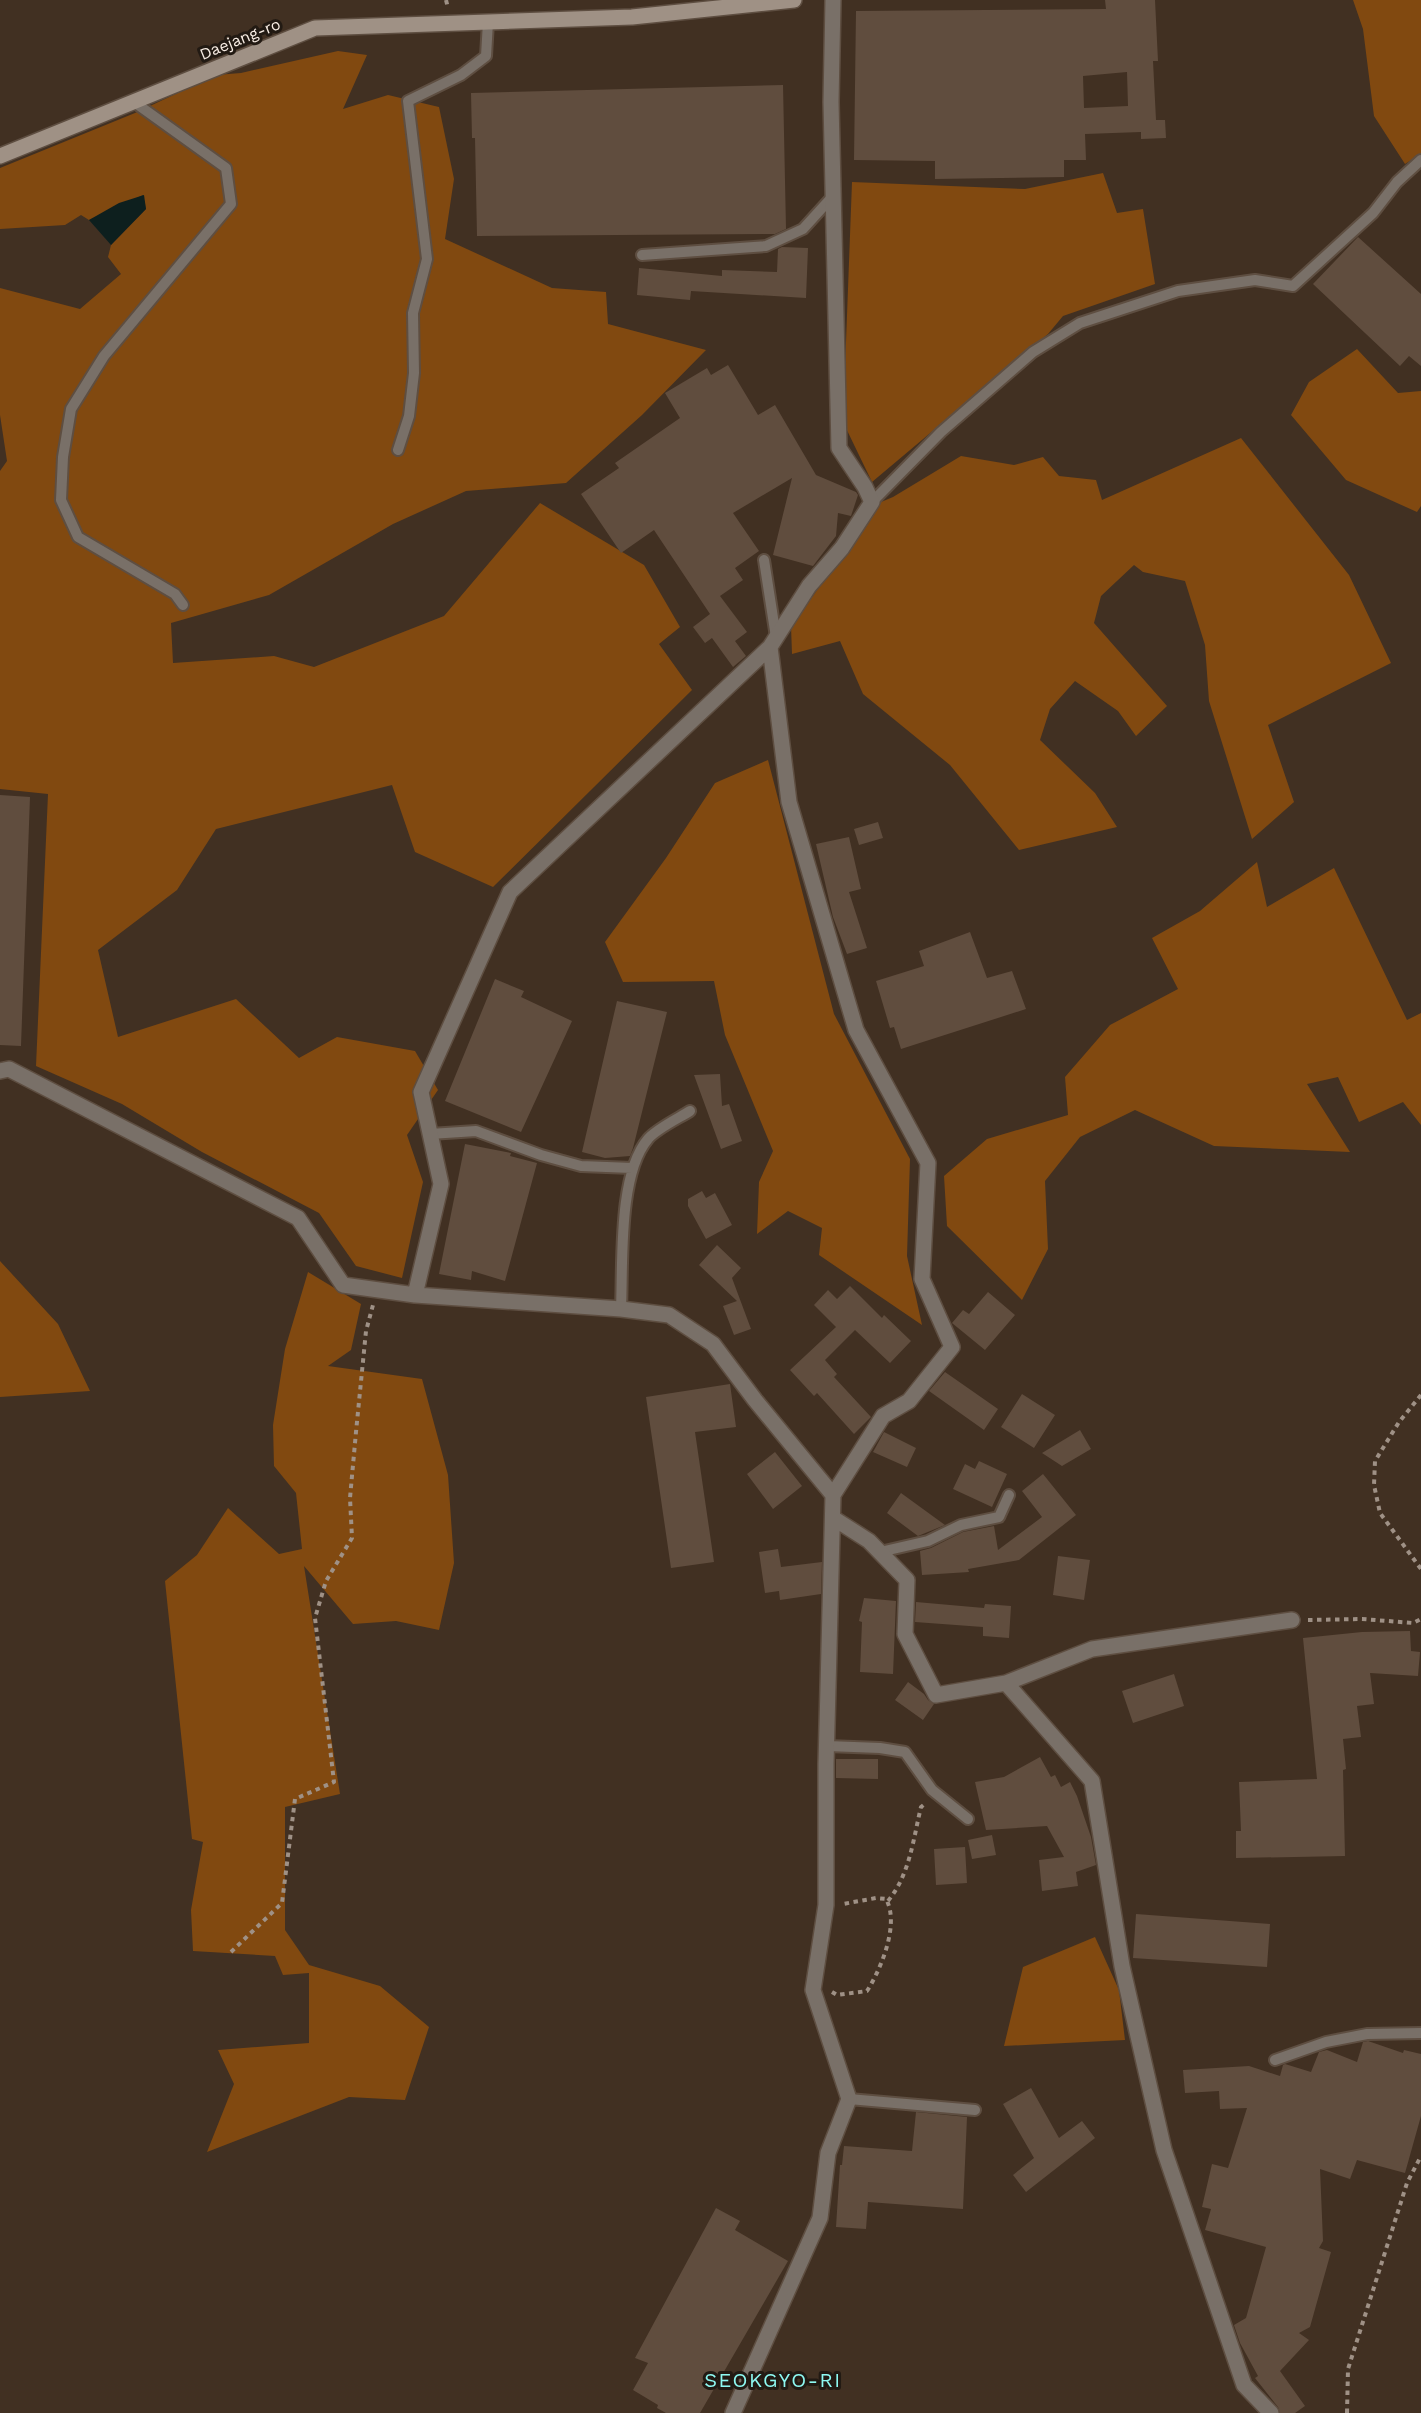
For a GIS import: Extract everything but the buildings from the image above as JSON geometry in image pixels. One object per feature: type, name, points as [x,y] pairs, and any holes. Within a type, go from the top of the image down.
[{"type":"street","name":"Daejang-ro","points":[[0,156],[315,28],[632,17],[794,0]]},
{"type":"street","points":[[415,1295],[441,1184],[421,1092],[510,892],[773,642],[809,586],[842,548],[872,502],[865,487],[839,448],[831,102],[833,0]]},
{"type":"street","points":[[733,2413],[820,2218],[828,2153],[849,2099],[814,1993],[826,1905],[833,1495],[883,1416],[909,1401],[952,1347],[922,1279],[928,1163],[856,1030],[789,802],[773,642]]},
{"type":"street","points":[[0,1071],[9,1070],[298,1218],[343,1285],[415,1295],[621,1309],[669,1316],[713,1344],[755,1400],[833,1495]]},
{"type":"street","points":[[834,1518],[869,1541],[907,1580],[905,1634],[936,1695],[1006,1683],[1092,1649],[1292,1620]]},
{"type":"street","points":[[1006,1683],[1092,1781],[1122,1966],[1164,2150],[1244,2385],[1271,2413]]},
{"type":"lane","points":[[398,450],[409,416],[414,373],[413,313],[427,259],[408,101],[461,75],[486,56],[488,22]]},
{"type":"lane","points":[[135,102],[226,168],[231,204],[104,356],[71,409],[63,457],[61,500],[78,537],[175,594],[183,605]]},
{"type":"lane","points":[[872,502],[941,432],[1033,352],[1080,323],[1178,291],[1255,280],[1293,286],[1373,213],[1397,182],[1421,160]]},
{"type":"lane","points":[[642,255],[766,246],[803,229],[833,196]]},
{"type":"lane","points":[[764,560],[773,642]]},
{"type":"lane","points":[[621,1309],[627,1192],[632,1168],[648,1138],[690,1111]]},
{"type":"lane","points":[[430,1134],[476,1131],[541,1155],[581,1166],[632,1168]]},
{"type":"lane","points":[[880,1552],[928,1541],[961,1525],[999,1517],[1009,1495]]},
{"type":"lane","points":[[827,1746],[880,1748],[905,1752],[935,1793],[968,1820]]},
{"type":"lane","points":[[1275,2060],[1336,2040],[1367,2034],[1421,2033]]},
{"type":"lane","points":[[849,2099],[975,2110]]},
{"type":"path","points":[[231,1952],[282,1903],[295,1799],[334,1782],[315,1618],[326,1581],[352,1538],[350,1498],[366,1331],[378,1290]]},
{"type":"path","points":[[1421,1395],[1399,1422],[1376,1461],[1374,1485],[1380,1513],[1421,1569]]},
{"type":"path","points":[[1292,1620],[1362,1619],[1413,1623],[1421,1619]]},
{"type":"path","points":[[814,1993],[830,1991],[837,1995],[867,1991],[876,1980],[892,1920],[888,1901],[898,1888],[905,1870],[921,1807],[935,1798],[935,1793]]},
{"type":"path","points":[[826,1905],[876,1898],[888,1901]]},
{"type":"path","points":[[1347,2413],[1348,2369],[1407,2183],[1421,2156]]},
{"type":"shaded area","points":[[1353,0],[1421,0],[1421,154],[1405,164],[1374,116],[1363,29]]},
{"type":"shaded area","points":[[338,51],[367,55],[343,109],[388,95],[439,107],[454,179],[445,239],[552,288],[606,292],[608,324],[706,350],[642,415],[566,483],[466,491],[393,524],[269,595],[171,623],[173,663],[274,656],[314,667],[444,616],[540,503],[644,565],[680,627],[659,644],[692,690],[493,887],[415,852],[392,785],[216,829],[177,890],[98,950],[118,1037],[236,999],[299,1058],[337,1037],[415,1051],[438,1090],[407,1135],[423,1182],[402,1278],[356,1266],[319,1213],[202,1152],[122,1104],[36,1066],[48,794],[0,789],[0,471],[7,461],[0,415],[0,288],[80,309],[121,274],[108,257],[111,245],[146,209],[143,195],[89,220],[81,215],[65,225],[0,229],[0,168],[135,113],[216,75],[241,73]]},
{"type":"shaded area","points":[[1103,173],[1117,213],[1143,209],[1155,284],[1063,316],[1048,334],[872,482],[843,422],[852,182],[1025,189]]},
{"type":"shaded area","points":[[144,195],[146,209],[111,245],[89,220],[119,203]]},
{"type":"shaded area","points":[[1357,349],[1398,393],[1421,391],[1421,506],[1417,512],[1346,480],[1291,415],[1309,382]]},
{"type":"shaded area","points":[[1241,438],[1349,575],[1391,663],[1268,725],[1294,802],[1252,839],[1209,701],[1205,645],[1185,581],[1143,572],[1134,565],[1101,596],[1094,623],[1167,706],[1136,736],[1118,711],[1075,681],[1050,709],[1040,740],[1095,793],[1117,827],[1019,850],[950,765],[863,694],[840,641],[792,654],[791,626],[881,502],[961,456],[1014,465],[1043,457],[1059,476],[1096,480],[1102,500]]},
{"type":"shaded area","points":[[768,760],[834,1014],[910,1159],[907,1256],[922,1325],[819,1255],[822,1228],[788,1211],[757,1234],[759,1182],[773,1151],[725,1035],[714,981],[623,982],[605,942],[666,858],[715,783]]},
{"type":"shaded area","points":[[1257,862],[1267,907],[1334,868],[1407,1020],[1421,1013],[1421,1125],[1403,1102],[1359,1122],[1338,1077],[1307,1084],[1350,1152],[1214,1146],[1135,1110],[1080,1137],[1045,1181],[1048,1249],[1022,1300],[947,1226],[944,1176],[987,1139],[1068,1115],[1065,1077],[1110,1025],[1178,989],[1152,938],[1200,911]]},
{"type":"shaded area","points":[[0,1261],[58,1324],[90,1391],[0,1397]]},
{"type":"shaded area","points":[[308,1272],[361,1304],[351,1350],[328,1366],[422,1379],[448,1475],[454,1563],[439,1630],[396,1621],[353,1624],[304,1566],[340,1794],[285,1807],[285,1930],[309,1965],[380,1986],[429,2027],[405,2100],[349,2097],[207,2152],[234,2084],[218,2050],[309,2043],[309,1973],[283,1975],[275,1956],[193,1951],[191,1910],[203,1842],[192,1839],[165,1581],[197,1555],[228,1508],[279,1554],[302,1549],[296,1493],[274,1466],[273,1425],[285,1349]]},
{"type":"shaded area","points":[[1095,1937],[1119,1990],[1125,2040],[1004,2046],[1023,1967]]},
{"type":"district","name":"SEOKGYO-RI","points":[[773,2380]]}]
